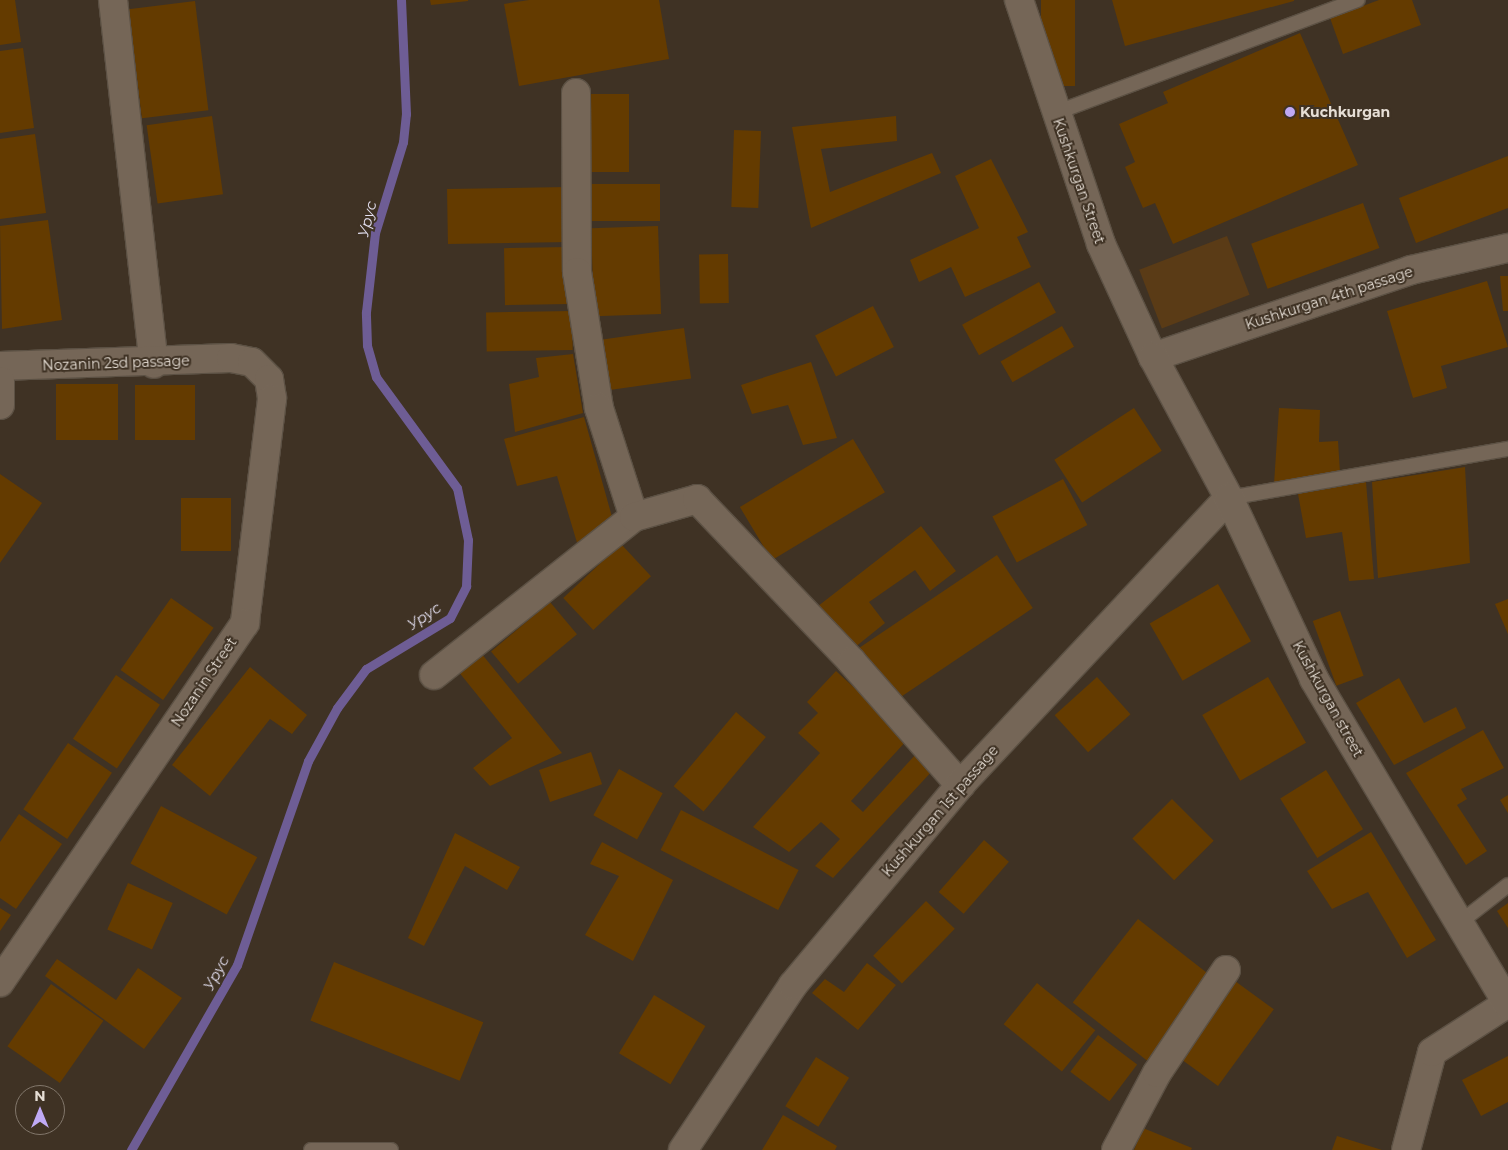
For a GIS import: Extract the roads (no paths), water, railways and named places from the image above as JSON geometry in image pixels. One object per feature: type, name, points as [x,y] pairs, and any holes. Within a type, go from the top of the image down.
[{"type":"street","points":[[113,0],[154,364]]},
{"type":"street","name":"Kushkurgan Street","points":[[1018,0],[1101,244],[1153,357]]},
{"type":"street","points":[[576,93],[577,272],[599,408],[634,517]]},
{"type":"street","name":"Kushkurgan 4th passage","points":[[1153,357],[1411,270],[1508,248]]},
{"type":"street","name":"Kushkurgan street","points":[[1153,357],[1229,498],[1314,679],[1458,924],[1508,1003]]},
{"type":"street","name":"Nozanin 2sd passage","points":[[0,366],[154,364],[231,358]]},
{"type":"street","name":"Nozanin Street","points":[[0,982],[245,622],[272,399],[269,379],[252,362],[231,358]]},
{"type":"street","points":[[0,381],[0,405]]},
{"type":"street","name":"Kushkurgan 1st passage","points":[[683,1150],[792,985],[960,785],[1229,498]]},
{"type":"street","points":[[434,675],[634,517],[697,499],[852,662],[960,785]]},
{"type":"street","points":[[1116,1150],[1156,1073],[1226,970]]},
{"type":"street","points":[[1406,1150],[1432,1052],[1508,1003]]},
{"type":"lane","points":[[1055,113],[1358,0]]},
{"type":"lane","points":[[1229,498],[1508,449]]},
{"type":"lane","points":[[1458,924],[1508,885]]},
{"type":"lane","points":[[311,1150],[391,1150]]},
{"type":"waterway","name":"Урус","points":[[131,1150],[237,965],[308,761],[337,708],[366,669],[450,618],[466,586],[468,540],[457,488],[376,377],[367,345],[366,312],[375,233],[403,142],[406,114],[401,0]]},
{"type":"place","name":"Kuchkurgan","points":[[1290,112]]}]
